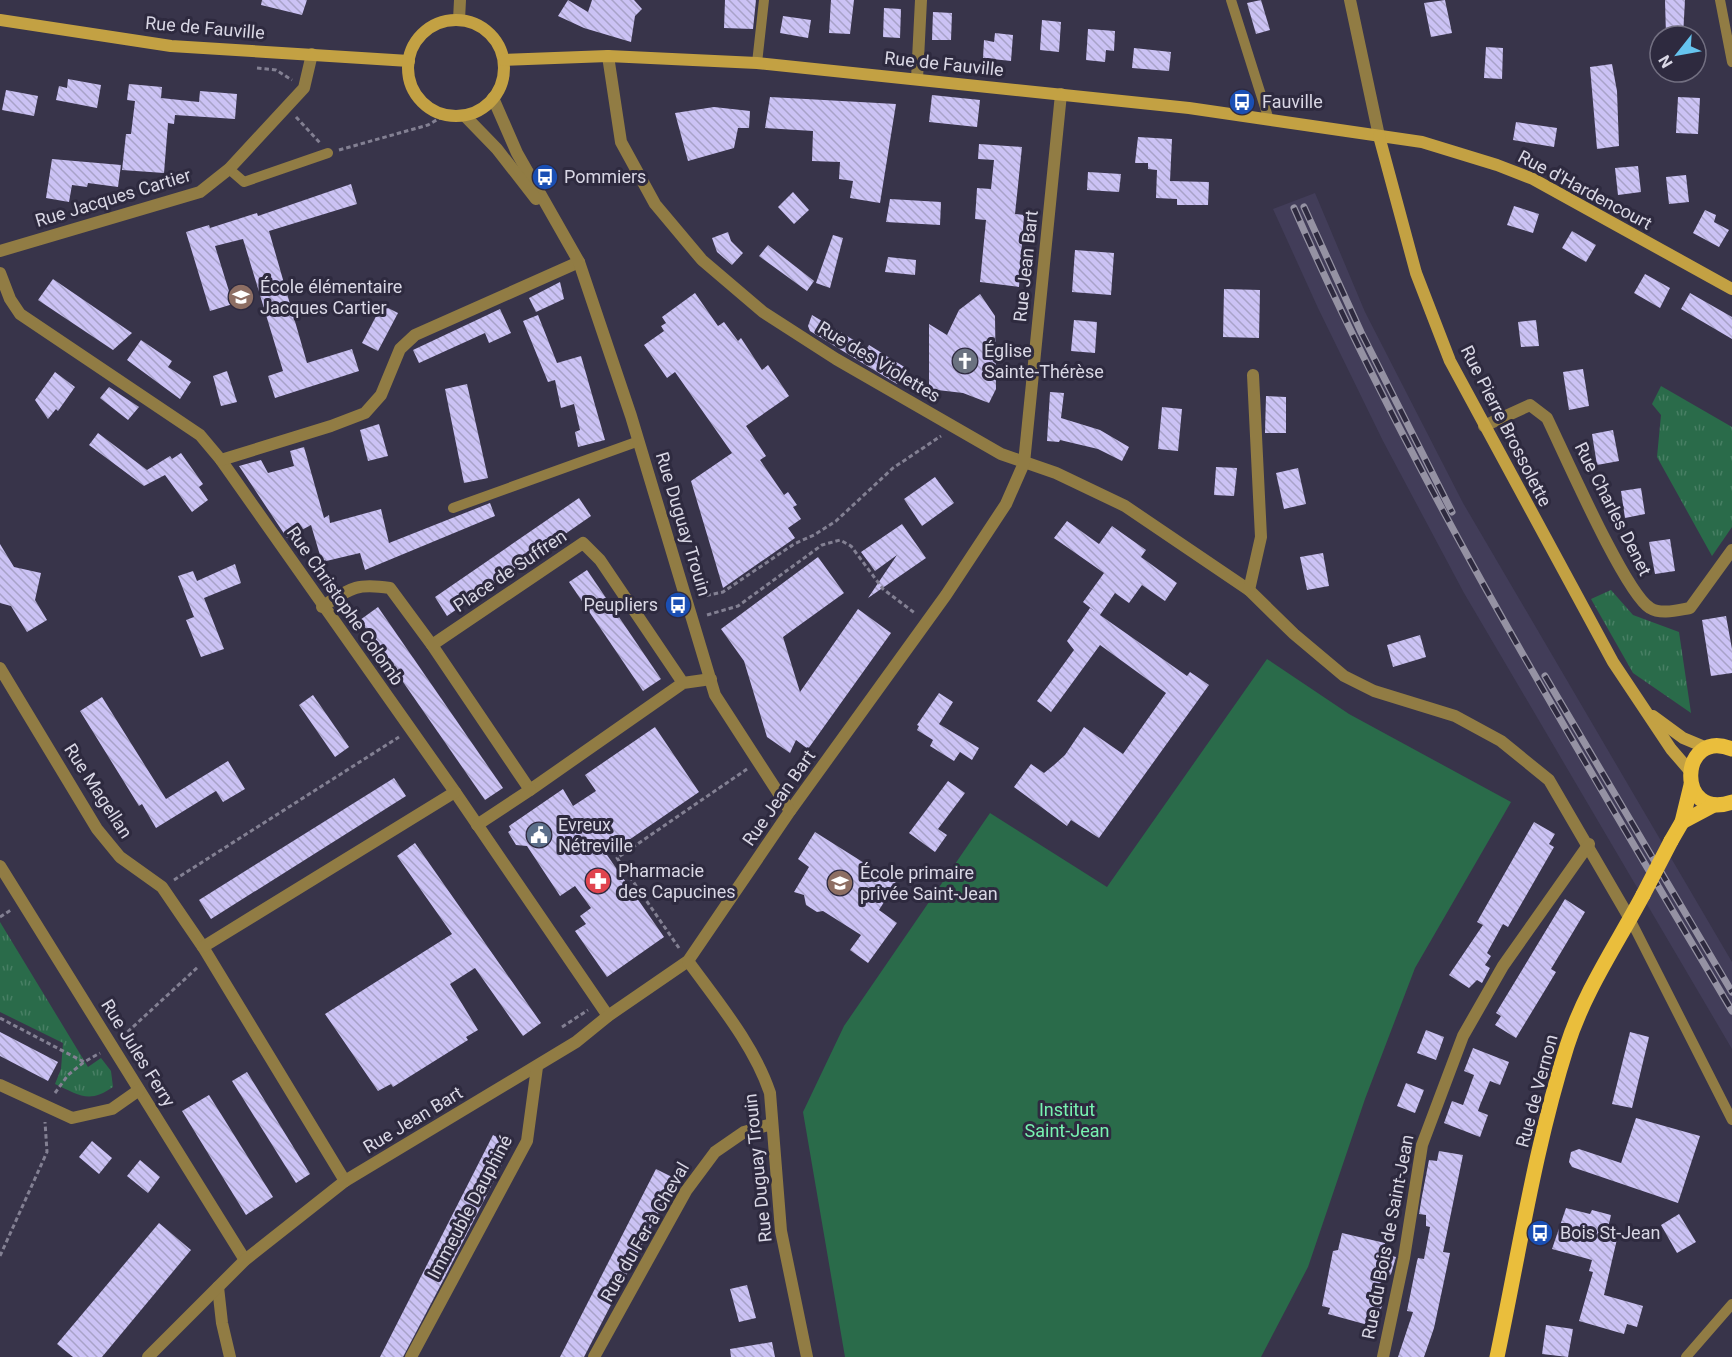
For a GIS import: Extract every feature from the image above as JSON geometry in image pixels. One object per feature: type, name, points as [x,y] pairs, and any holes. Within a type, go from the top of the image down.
[{"type":"main road","name":"Rue de Fauville","points":[[0,20],[171,46],[409,61]]},
{"type":"main road","points":[[459,20],[475,24],[488,32],[498,45],[504,60],[501,87],[494,99],[481,110],[465,116],[445,115],[429,108],[416,95],[409,79],[409,61],[415,44],[426,31],[442,22],[459,20]]},
{"type":"main road","name":"Rue de Fauville","points":[[504,60],[608,56],[757,63],[1189,108],[1379,136]]},
{"type":"main road","name":"Rue d'Hardencourt","points":[[1379,136],[1422,142],[1494,164],[1533,179],[1732,289]]},
{"type":"main road","name":"Rue Pierre Brossolette","points":[[1379,136],[1416,273],[1450,361],[1613,662],[1690,778]]},
{"type":"main road","name":"Rue Pierre Brossolette","points":[[1647,712],[1683,738],[1723,745]]},
{"type":"main road","points":[[1723,745],[1698,755],[1690,778],[1700,798],[1726,805]]},
{"type":"main road","name":"Rue de Vernon","points":[[1497,1357],[1544,1130],[1568,1044],[1605,961],[1630,920],[1682,822],[1690,778]]},
{"type":"main road","points":[[1682,822],[1726,805]]},
{"type":"street","points":[[459,20],[460,0]]},
{"type":"street","points":[[917,79],[921,0]]},
{"type":"street","points":[[1350,0],[1379,136]]},
{"type":"street","name":"Rue Jacques Cartier","points":[[0,251],[200,192],[229,169],[304,88],[312,54]]},
{"type":"street","name":"Rue des Violettes","points":[[608,56],[621,142],[655,204],[702,260],[763,312],[836,359],[1001,454],[1056,472],[1125,506],[1249,590],[1293,634],[1344,676],[1374,691],[1455,716],[1501,741],[1549,780],[1589,844],[1630,920]]},
{"type":"street","name":"Rue Jean Bart","points":[[148,1357],[245,1260],[345,1181],[576,1042],[608,1016],[688,961],[790,811],[927,622],[1006,504],[1024,463],[1061,94]]},
{"type":"street","name":"Rue Duguay Trouin","points":[[494,99],[517,153],[579,262],[639,441],[721,707],[790,811]]},
{"type":"street","name":"Rue Duguay Trouin","points":[[465,116],[497,149],[566,237]]},
{"type":"street","points":[[221,459],[331,426],[365,413],[381,395],[400,349],[415,335],[579,262]]},
{"type":"street","name":"Rue Christophe Colomb","points":[[0,273],[10,299],[20,314],[200,435],[221,459],[322,607],[455,792],[608,1016]]},
{"type":"street","points":[[1249,590],[1261,537],[1253,375]]},
{"type":"street","name":"Rue Charles Denet","points":[[1484,426],[1530,405],[1547,418],[1624,574],[1641,602],[1652,610],[1671,612],[1690,608],[1732,550]]},
{"type":"street","name":"Place de Suffren","points":[[432,645],[583,543],[600,560],[683,683]]},
{"type":"street","points":[[322,607],[346,591],[363,584],[390,588],[432,645],[530,790]]},
{"type":"street","name":"Rue Magellan","points":[[0,669],[97,829],[120,857],[162,887],[203,947],[345,1181]]},
{"type":"street","points":[[477,825],[683,683],[711,679]]},
{"type":"street","points":[[203,947],[455,792]]},
{"type":"street","name":"Rue du Bois de Saint-Jean","points":[[1383,1357],[1402,1269],[1422,1144],[1463,1036],[1503,966],[1589,844]]},
{"type":"street","name":"Rue Jules Ferry","points":[[0,866],[245,1260]]},
{"type":"street","name":"Rue Duguay Trouin","points":[[688,961],[764,1074],[770,1093],[781,1231],[807,1357]]},
{"type":"street","name":"Immeuble Dauphiné","points":[[411,1357],[527,1141],[537,1067]]},
{"type":"street","points":[[0,1085],[72,1118],[95,1115],[112,1109],[140,1090]]},
{"type":"street","name":"Rue du Fer à Cheval","points":[[594,1357],[686,1191],[715,1152],[744,1132],[772,1124]]},
{"type":"street","points":[[218,1287],[222,1323],[230,1357]]},
{"type":"lane","points":[[757,63],[764,0]]},
{"type":"lane","points":[[1231,0],[1269,120]]},
{"type":"lane","points":[[1720,0],[1732,62]]},
{"type":"lane","points":[[229,169],[244,182],[328,153]]},
{"type":"lane","points":[[453,508],[639,441]]},
{"type":"lane","points":[[1630,920],[1732,1120]]},
{"type":"lane","points":[[1686,1357],[1732,1304]]},
{"type":"path","points":[[298,118],[328,153],[428,125],[445,115]]},
{"type":"path","points":[[688,600],[723,592],[794,544],[836,521],[893,468],[955,427]]},
{"type":"path","points":[[694,619],[738,606],[822,545],[840,540],[851,546],[883,589],[927,622]]},
{"type":"path","points":[[162,887],[410,730]]},
{"type":"path","points":[[688,961],[617,858],[759,762]]},
{"type":"path","points":[[562,1027],[598,1003]]},
{"type":"path","points":[[0,1256],[47,1152],[44,1127],[47,1107],[68,1075],[84,1062]]},
{"type":"shaded area","points":[[1315,193],[1365,312],[1463,503],[1732,962],[1732,1049],[1464,593],[1383,441],[1318,308],[1273,209]]},
{"type":"green space","points":[[1661,386],[1732,427],[1732,527],[1712,556],[1657,457],[1661,415],[1652,404]]},
{"type":"green space","points":[[1611,590],[1633,615],[1679,632],[1691,713],[1633,673],[1591,599]]},
{"type":"green space","name":"Institut Saint-Jean","points":[[1267,659],[1349,714],[1511,802],[1415,968],[1365,1099],[1308,1267],[1261,1357],[845,1357],[803,1112],[844,1026],[990,813],[1107,887]]},
{"type":"green space","points":[[0,922],[88,1067],[101,1058],[111,1071],[113,1087],[97,1095],[84,1096],[55,1084],[61,1069],[63,1043],[0,1012]]},
{"type":"building","points":[[262,0],[307,0],[302,15],[261,5]]},
{"type":"building","points":[[568,0],[588,12],[592,0],[634,0],[642,9],[635,16],[631,42],[584,28],[558,16]]},
{"type":"building","points":[[725,0],[756,0],[753,29],[724,28]]},
{"type":"building","points":[[831,0],[854,0],[850,34],[829,33]]},
{"type":"building","points":[[1261,0],[1270,30],[1256,34],[1247,3]]},
{"type":"building","points":[[1445,0],[1452,33],[1431,37],[1424,3]]},
{"type":"building","points":[[1665,0],[1685,0],[1684,24],[1666,24]]},
{"type":"building","points":[[884,8],[901,9],[900,38],[883,37]]},
{"type":"building","points":[[933,12],[952,13],[951,40],[932,40]]},
{"type":"building","points":[[783,16],[811,20],[808,38],[780,33]]},
{"type":"building","points":[[1042,20],[1061,22],[1059,52],[1040,50]]},
{"type":"building","points":[[1088,29],[1115,31],[1114,51],[1106,50],[1105,62],[1086,60]]},
{"type":"building","points":[[995,33],[1013,35],[1011,61],[983,58],[984,40],[994,42]]},
{"type":"building","points":[[1486,47],[1503,48],[1502,79],[1484,78]]},
{"type":"building","points":[[1134,48],[1171,52],[1169,71],[1132,68]]},
{"type":"building","points":[[1612,64],[1617,91],[1619,146],[1597,149],[1590,67]]},
{"type":"building","points":[[68,79],[101,85],[97,108],[56,100],[59,86],[67,88]]},
{"type":"building","points":[[129,84],[162,87],[161,98],[199,102],[200,91],[237,94],[235,119],[175,115],[174,124],[168,123],[164,173],[122,170],[126,134],[131,134],[135,101],[127,100]]},
{"type":"building","points":[[6,90],[38,96],[34,116],[2,110]]},
{"type":"building","points":[[932,95],[980,100],[977,127],[929,122]]},
{"type":"building","points":[[770,97],[896,104],[880,203],[850,198],[853,181],[839,179],[840,162],[812,161],[813,131],[765,128]]},
{"type":"building","points":[[1678,97],[1700,98],[1698,134],[1676,133]]},
{"type":"building","points":[[714,107],[750,111],[749,128],[738,128],[734,148],[688,161],[675,113]]},
{"type":"building","points":[[1516,122],[1557,128],[1554,147],[1513,140]]},
{"type":"building","points":[[1138,137],[1172,139],[1170,181],[1209,182],[1208,205],[1177,205],[1177,199],[1156,198],[1157,170],[1148,169],[1148,163],[1135,163]]},
{"type":"building","points":[[979,144],[1022,147],[1015,214],[1024,215],[1019,287],[980,282],[986,220],[975,219],[977,188],[991,189],[994,160],[978,159]]},
{"type":"building","points":[[52,159],[121,165],[118,187],[88,183],[87,187],[72,185],[69,202],[46,198]]},
{"type":"building","points":[[1638,166],[1641,192],[1618,195],[1615,168]]},
{"type":"building","points":[[1088,172],[1121,174],[1119,192],[1087,190]]},
{"type":"building","points":[[1686,175],[1689,202],[1669,204],[1666,177]]},
{"type":"building","points":[[351,184],[357,204],[269,231],[307,363],[352,349],[359,371],[275,398],[268,376],[283,371],[243,239],[215,246],[233,304],[210,311],[186,232],[209,225],[210,228],[257,213],[258,216]]},
{"type":"building","points":[[793,192],[809,210],[794,224],[778,207]]},
{"type":"building","points":[[890,199],[941,202],[940,225],[886,222]]},
{"type":"building","points":[[1514,206],[1539,214],[1533,233],[1507,225]]},
{"type":"building","points":[[1705,210],[1716,215],[1714,222],[1729,230],[1719,247],[1693,233]]},
{"type":"building","points":[[1572,231],[1596,245],[1586,262],[1562,248]]},
{"type":"building","points":[[728,232],[731,241],[743,253],[732,265],[717,252],[712,238]]},
{"type":"building","points":[[833,235],[843,238],[830,288],[816,283]]},
{"type":"building","points":[[768,245],[814,281],[807,291],[759,256]]},
{"type":"building","points":[[1075,250],[1114,253],[1111,295],[1072,292]]},
{"type":"building","points":[[888,257],[916,260],[915,275],[885,272]]},
{"type":"building","points":[[1645,274],[1670,288],[1660,308],[1634,293]]},
{"type":"building","points":[[53,279],[132,333],[113,350],[38,300]]},
{"type":"building","points":[[560,282],[564,299],[536,312],[529,298]]},
{"type":"building","points":[[1224,289],[1260,290],[1259,338],[1223,337]]},
{"type":"building","points":[[695,293],[718,326],[724,322],[738,341],[741,338],[762,370],[768,365],[789,396],[746,426],[766,456],[760,460],[784,495],[788,492],[797,505],[793,507],[801,519],[788,528],[795,538],[723,588],[691,481],[732,453],[675,372],[667,378],[644,345],[664,331],[661,326],[666,323],[662,317]]},
{"type":"building","points":[[1690,293],[1732,317],[1732,339],[1681,309]]},
{"type":"building","name":"Église Sainte-Thérèse","points":[[980,294],[995,316],[996,389],[989,403],[963,393],[929,389],[929,324],[947,335],[959,310]]},
{"type":"building","points":[[382,305],[398,313],[378,351],[362,343]]},
{"type":"building","points":[[500,309],[511,333],[489,343],[485,333],[419,363],[413,350]]},
{"type":"building","points":[[538,315],[557,363],[581,356],[605,440],[578,447],[575,432],[580,430],[574,404],[561,408],[555,380],[548,382],[523,321]]},
{"type":"building","points":[[812,315],[867,348],[869,345],[906,368],[897,384],[810,331],[808,326]]},
{"type":"building","points":[[1074,320],[1097,322],[1095,353],[1071,351]]},
{"type":"building","points":[[1536,320],[1539,346],[1521,347],[1518,322]]},
{"type":"building","points":[[141,340],[172,361],[168,367],[191,382],[180,399],[127,360]]},
{"type":"building","points":[[1583,369],[1589,406],[1569,410],[1563,372]]},
{"type":"building","points":[[227,371],[237,402],[221,406],[213,376]]},
{"type":"building","points":[[55,372],[75,387],[58,411],[56,409],[48,419],[35,400]]},
{"type":"building","points":[[467,384],[488,478],[464,483],[445,389]]},
{"type":"building","points":[[109,387],[139,407],[128,420],[100,398]]},
{"type":"building","points":[[1050,392],[1064,393],[1061,418],[1100,430],[1129,447],[1122,461],[1098,449],[1060,440],[1059,442],[1047,441]]},
{"type":"building","points":[[1266,396],[1286,397],[1286,433],[1265,433]]},
{"type":"building","points":[[1162,407],[1182,409],[1178,451],[1158,449]]},
{"type":"building","points":[[379,424],[388,456],[368,461],[360,430]]},
{"type":"building","points":[[1613,430],[1619,461],[1597,465],[1592,434]]},
{"type":"building","points":[[98,433],[147,470],[170,456],[172,459],[181,453],[203,484],[199,487],[208,500],[192,512],[165,475],[144,486],[89,445]]},
{"type":"building","points":[[304,447],[324,518],[329,515],[330,523],[381,509],[389,543],[490,503],[495,516],[365,570],[360,553],[322,562],[311,525],[287,538],[239,466],[261,460],[268,473],[294,466],[290,451]]},
{"type":"building","points":[[1216,467],[1237,468],[1234,496],[1214,495]]},
{"type":"building","points":[[1298,468],[1306,504],[1284,509],[1276,473]]},
{"type":"building","points":[[935,477],[954,503],[922,526],[904,499]]},
{"type":"building","points":[[1641,488],[1645,514],[1625,518],[1621,491]]},
{"type":"building","points":[[579,498],[591,516],[447,616],[435,597]]},
{"type":"building","points":[[1067,521],[1099,544],[1112,526],[1146,550],[1141,557],[1177,583],[1165,601],[1142,585],[1129,603],[1115,593],[1100,615],[1187,676],[1190,672],[1209,685],[1099,838],[1071,820],[1067,826],[1014,787],[1031,764],[1044,773],[1054,765],[1065,755],[1084,727],[1123,754],[1166,693],[1100,645],[1051,712],[1037,701],[1074,650],[1067,641],[1090,608],[1097,613],[1083,602],[1104,573],[1054,538]]},
{"type":"building","points":[[902,524],[926,558],[868,598],[897,555],[875,571],[861,552]]},
{"type":"building","points":[[1670,539],[1675,571],[1655,574],[1649,542]]},
{"type":"building","points":[[0,544],[14,567],[41,573],[35,600],[47,620],[27,632],[11,606],[0,603]]},
{"type":"building","points":[[1323,553],[1329,586],[1307,590],[1300,557]]},
{"type":"building","points":[[818,557],[844,593],[783,637],[800,692],[858,609],[891,633],[808,749],[796,740],[790,753],[767,737],[744,661],[721,629]]},
{"type":"building","points":[[235,564],[241,583],[204,598],[224,649],[201,657],[186,620],[194,617],[178,576],[193,571],[197,581]]},
{"type":"building","points":[[587,570],[661,679],[643,691],[569,582]]},
{"type":"building","points":[[378,607],[503,788],[485,800],[360,620]]},
{"type":"building","points":[[1726,616],[1732,649],[1732,673],[1711,676],[1702,620]]},
{"type":"building","points":[[1420,635],[1426,657],[1393,667],[1387,645]]},
{"type":"building","points":[[939,693],[953,702],[939,724],[979,748],[972,760],[960,752],[954,761],[930,746],[933,740],[917,730],[919,726],[917,725]]},
{"type":"building","points":[[313,695],[349,747],[335,757],[299,705]]},
{"type":"building","points":[[102,697],[166,799],[228,761],[245,789],[223,802],[216,791],[156,828],[142,804],[139,806],[80,711]]},
{"type":"building","points":[[655,727],[699,792],[607,855],[664,937],[607,977],[575,931],[586,924],[580,916],[591,908],[575,886],[560,896],[527,846],[516,845],[508,832],[511,830],[509,826],[563,789],[573,806],[596,791],[585,775]]},
{"type":"building","points":[[394,778],[406,796],[211,919],[199,900]]},
{"type":"building","points":[[948,781],[965,793],[938,829],[947,835],[935,852],[909,833]]},
{"type":"building","points":[[1534,822],[1555,834],[1549,844],[1554,847],[1508,927],[1503,924],[1487,953],[1491,956],[1485,965],[1490,968],[1482,983],[1477,980],[1469,988],[1449,975],[1483,925],[1477,922]]},
{"type":"building","points":[[815,832],[896,883],[879,910],[897,923],[868,963],[850,950],[861,935],[823,911],[817,912],[806,905],[804,895],[794,892],[809,867],[798,859]]},
{"type":"building","points":[[415,843],[541,1023],[523,1036],[475,968],[450,984],[478,1030],[466,1037],[468,1040],[393,1087],[391,1084],[378,1091],[325,1014],[452,934],[397,856]]},
{"type":"building","points":[[1565,899],[1585,912],[1551,969],[1556,972],[1516,1038],[1495,1025],[1501,1016],[1496,1013]]},
{"type":"building","points":[[1426,1030],[1444,1037],[1436,1060],[1417,1053]]},
{"type":"building","points":[[0,1032],[58,1062],[48,1081],[0,1056]]},
{"type":"building","points":[[1630,1032],[1649,1037],[1632,1108],[1612,1104]]},
{"type":"building","points":[[1473,1048],[1509,1062],[1500,1085],[1490,1081],[1480,1105],[1478,1111],[1488,1115],[1480,1137],[1444,1123],[1452,1101],[1463,1105],[1474,1075],[1464,1071]]},
{"type":"building","points":[[247,1072],[310,1174],[296,1183],[232,1081]]},
{"type":"building","points":[[1406,1083],[1424,1090],[1415,1113],[1397,1106]]},
{"type":"building","points":[[209,1095],[273,1197],[246,1215],[182,1111]]},
{"type":"building","points":[[1636,1118],[1700,1136],[1678,1203],[1572,1167],[1569,1162],[1571,1152],[1579,1149],[1621,1163]]},
{"type":"building","points":[[493,1135],[512,1145],[446,1275],[403,1357],[380,1357]]},
{"type":"building","points":[[92,1141],[112,1158],[99,1174],[79,1157]]},
{"type":"building","points":[[1439,1151],[1463,1155],[1443,1252],[1450,1253],[1434,1328],[1424,1357],[1398,1357],[1413,1312],[1407,1311],[1417,1261],[1418,1258],[1424,1259],[1430,1227],[1426,1226],[1426,1215],[1419,1214],[1429,1160],[1437,1161]]},
{"type":"building","points":[[140,1160],[160,1177],[148,1193],[127,1176]]},
{"type":"building","points":[[656,1169],[676,1179],[584,1357],[560,1357]]},
{"type":"building","points":[[1566,1208],[1590,1214],[1592,1210],[1611,1215],[1606,1236],[1617,1239],[1604,1295],[1643,1306],[1637,1327],[1627,1324],[1624,1334],[1579,1321],[1593,1272],[1589,1271],[1592,1260],[1552,1249]]},
{"type":"building","points":[[1679,1214],[1696,1242],[1677,1253],[1661,1225]]},
{"type":"building","points":[[159,1223],[191,1250],[102,1357],[73,1357],[57,1344]]},
{"type":"building","points":[[1342,1233],[1385,1243],[1383,1254],[1396,1257],[1391,1274],[1377,1286],[1386,1292],[1381,1309],[1371,1311],[1368,1325],[1328,1314],[1330,1308],[1322,1306],[1333,1251],[1338,1250]]},
{"type":"building","points":[[747,1285],[756,1318],[739,1322],[730,1289]]},
{"type":"building","points":[[1546,1325],[1573,1329],[1568,1357],[1542,1354]]},
{"type":"building","points":[[772,1342],[775,1357],[731,1357],[730,1349]]},
{"type":"railway","points":[[1304,207],[1361,332],[1452,512]]},
{"type":"railway","points":[[1294,208],[1342,312],[1446,516],[1558,715],[1732,1011]]},
{"type":"railway","points":[[1545,676],[1732,992]]},
{"type":"place","name":"Fauville","points":[[1242,102]]},
{"type":"place","name":"Pommiers","points":[[545,177]]},
{"type":"place","name":"École élémentaire Jacques Cartier","points":[[241,297]]},
{"type":"place","name":"Église Sainte-Thérèse","points":[[965,361]]},
{"type":"place","name":"Peupliers","points":[[678,605]]},
{"type":"place","name":"Evreux Nétreville","points":[[539,835]]},
{"type":"place","name":"Pharmacie des Capucines","points":[[598,881]]},
{"type":"place","name":"École primaire privée Saint-Jean","points":[[840,883]]},
{"type":"place","name":"Bois St-Jean","points":[[1540,1233]]}]
